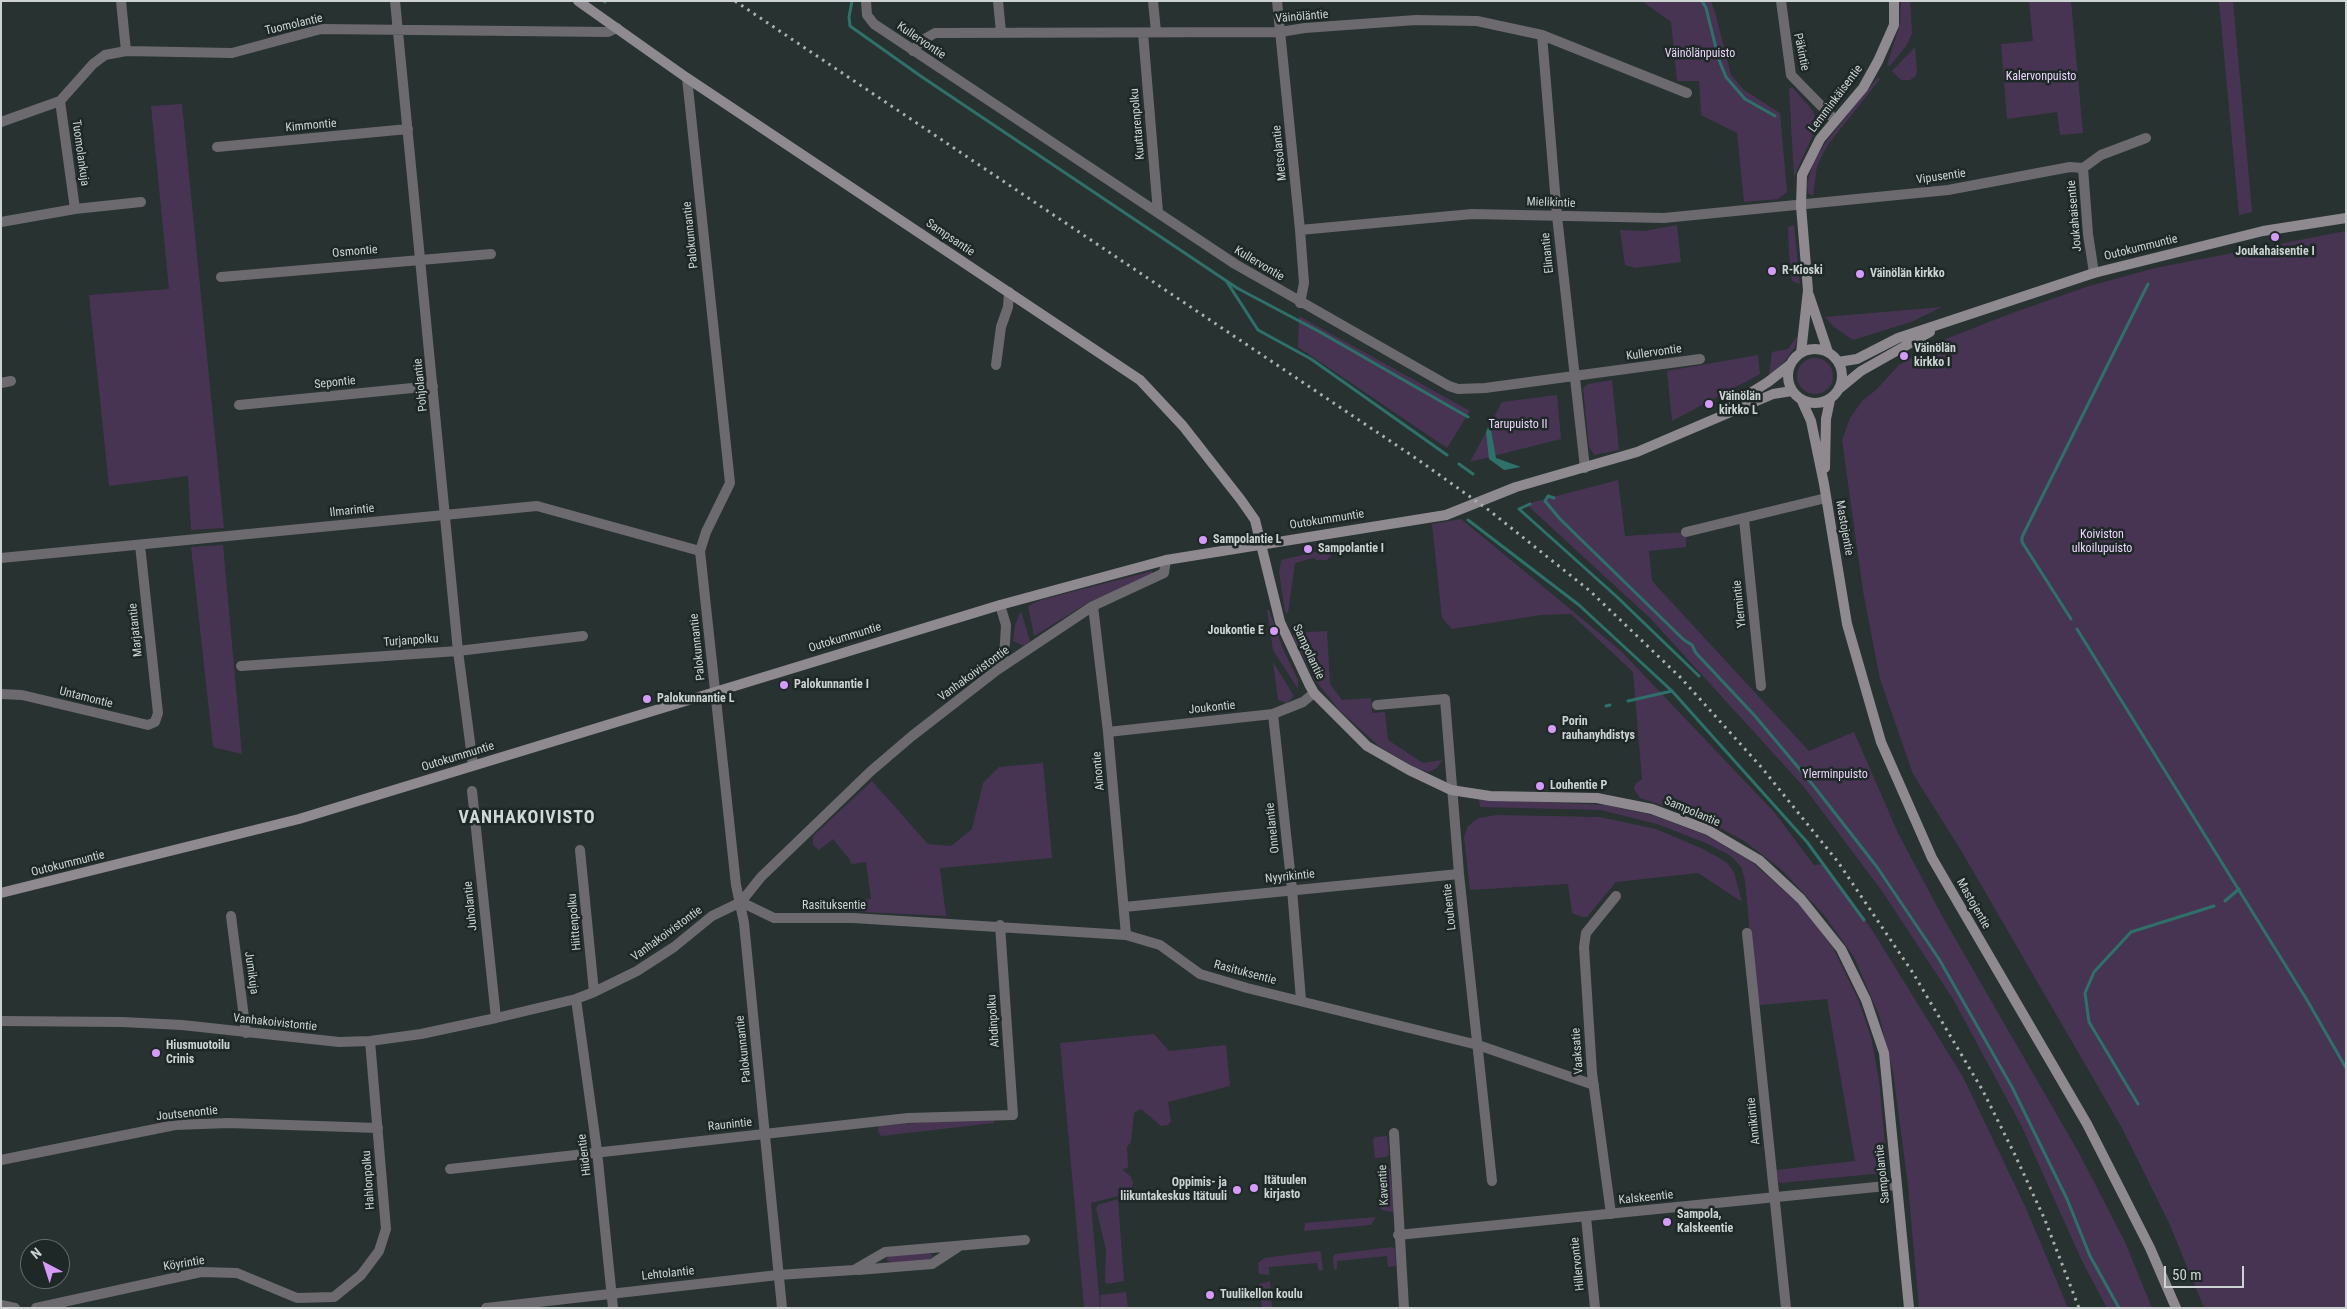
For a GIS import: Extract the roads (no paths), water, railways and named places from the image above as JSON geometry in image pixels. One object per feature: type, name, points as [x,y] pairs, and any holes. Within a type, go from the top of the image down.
[{"type":"main road","name":"Sampsantie","points":[[578,1],[687,78],[1140,380],[1183,426],[1241,500],[1255,520],[1262,543]]},
{"type":"main road","name":"Lemminkäisentie","points":[[1801,209],[1802,175],[1811,154],[1835,120],[1863,88],[1878,62],[1894,25],[1894,1]]},
{"type":"main road","points":[[1801,209],[1808,290],[1801,353]]},
{"type":"main road","name":"Outokummuntie","points":[[1838,362],[1857,359],[1898,338],[2094,273],[2263,231],[2346,218]]},
{"type":"main road","points":[[1808,290],[1828,352],[1838,362],[1842,376],[1839,389],[1830,400],[1816,404],[1802,400],[1792,391],[1788,377],[1791,364],[1801,353],[1814,349],[1828,352]]},
{"type":"main road","name":"Outokummuntie","points":[[1839,389],[1862,371],[1948,322]]},
{"type":"main road","name":"Outokummuntie","points":[[1699,426],[1768,382],[1791,364]]},
{"type":"main road","name":"Outokummuntie","points":[[1,893],[299,819],[1000,605],[1166,560],[1262,543],[1446,515],[1516,487],[1637,452],[1773,394],[1792,391]]},
{"type":"main road","name":"Mastojentie","points":[[1802,400],[1811,421],[1824,484],[1847,624],[1881,742],[1932,858],[2087,1124],[2150,1248],[2176,1308]]},
{"type":"main road","name":"Mastojentie","points":[[1824,484],[1826,419],[1830,400]]},
{"type":"main road","name":"Sampolantie","points":[[1262,543],[1280,622],[1314,693],[1368,746],[1409,770],[1451,790],[1490,796],[1597,798],[1652,809],[1708,830],[1759,860],[1801,898],[1841,949],[1866,1000],[1884,1053],[1909,1308]]},
{"type":"street","points":[[121,1],[126,51]]},
{"type":"street","name":"Pohjolantie","points":[[395,1],[458,650],[473,765]]},
{"type":"street","name":"Kullervontie","points":[[866,1],[867,15],[874,24],[1235,264],[1300,303],[1458,389],[1574,377],[1700,359]]},
{"type":"street","points":[[998,1],[1001,32]]},
{"type":"street","points":[[1153,1],[1156,32]]},
{"type":"street","name":"Metsolantie","points":[[1277,1],[1300,230],[1304,283],[1300,303]]},
{"type":"street","name":"Päkintie","points":[[1781,1],[1790,75],[1835,120]]},
{"type":"street","name":"Väinöläntie","points":[[914,51],[922,41],[935,33],[1280,32],[1305,28],[1416,20],[1477,21],[1542,35],[1687,93]]},
{"type":"street","name":"Tuomolantie","points":[[1,122],[60,101],[92,64],[105,55],[126,51],[232,54],[322,29],[608,32],[617,28]]},
{"type":"street","name":"Kuuttarenpolku","points":[[1143,33],[1158,212]]},
{"type":"street","name":"Elinantie","points":[[1542,35],[1557,216],[1585,468]]},
{"type":"street","name":"Palokunnantie","points":[[687,78],[730,483],[706,532],[700,551],[736,885],[741,902],[782,1308]]},
{"type":"street","name":"Tuomolankuja","points":[[60,101],[75,209]]},
{"type":"street","name":"Kimmontie","points":[[217,147],[408,129]]},
{"type":"street","name":"Joukahaisentie","points":[[2094,273],[2088,234],[2083,168],[2101,155],[2146,138]]},
{"type":"street","name":"Vipusentie","points":[[1801,209],[1948,190],[2070,167],[2083,168]]},
{"type":"street","points":[[1,222],[75,209],[141,202]]},
{"type":"street","name":"Mielikintie","points":[[1300,230],[1472,214],[1664,218],[1801,209]]},
{"type":"street","name":"Osmontie","points":[[221,277],[491,254]]},
{"type":"street","points":[[996,365],[1001,327],[1008,307],[1009,292]]},
{"type":"street","name":"Sepontie","points":[[239,405],[433,386]]},
{"type":"street","points":[[1686,532],[1826,498]]},
{"type":"street","name":"Ilmarintie","points":[[1,558],[537,506],[700,551]]},
{"type":"street","name":"Ylermintie","points":[[1744,519],[1761,686]]},
{"type":"street","name":"Marjatantie","points":[[140,545],[158,713]]},
{"type":"street","name":"Vanhakoivistontie","points":[[1,1021],[122,1022],[339,1042],[370,1041],[421,1034],[496,1018],[576,999],[594,992],[637,971],[674,947],[712,916],[741,902],[761,877],[871,771],[912,736],[997,670],[1093,606],[1164,573],[1166,560]]},
{"type":"street","points":[[997,670],[1003,657],[1006,625],[1000,605]]},
{"type":"street","name":"Ainontie","points":[[1093,606],[1108,732],[1126,935]]},
{"type":"street","name":"Turjanpolku","points":[[241,666],[458,650],[583,636]]},
{"type":"street","name":"Joukontie","points":[[1108,732],[1273,714],[1303,702],[1314,693]]},
{"type":"street","name":"Untamontie","points":[[1,694],[22,695],[148,725],[155,722],[158,713]]},
{"type":"street","name":"Louhentie","points":[[1377,705],[1445,699],[1459,874],[1492,1181]]},
{"type":"street","name":"Onnelantie","points":[[1273,714],[1292,889],[1301,1000]]},
{"type":"street","name":"Juholantie","points":[[472,792],[496,1018]]},
{"type":"street","name":"Hiittenpolku","points":[[580,850],[594,992]]},
{"type":"street","name":"Nyyrikintie","points":[[1124,907],[1459,874]]},
{"type":"street","name":"Vaaksatie","points":[[1611,1214],[1594,1085],[1584,947],[1586,933],[1616,896]]},
{"type":"street","name":"Rasituksentie","points":[[741,902],[774,918],[853,918],[1000,925],[1126,935],[1160,946],[1200,974],[1247,988],[1478,1045],[1594,1085]]},
{"type":"street","name":"Jumikuja","points":[[231,916],[246,1033]]},
{"type":"street","name":"Ahdinpolku","points":[[1000,925],[1013,1115]]},
{"type":"street","name":"Annikintie","points":[[1747,933],[1786,1308]]},
{"type":"street","name":"Hiidentie","points":[[576,999],[598,1152],[613,1308]]},
{"type":"street","name":"Hahlonpolku","points":[[334,1297],[360,1275],[379,1251],[386,1229],[370,1041]]},
{"type":"street","name":"Raunintie","points":[[450,1169],[908,1118],[1013,1115]]},
{"type":"street","name":"Joutsenontie","points":[[1,1160],[175,1125],[229,1123],[378,1128]]},
{"type":"street","name":"Kaventie","points":[[1394,1133],[1398,1235],[1404,1308]]},
{"type":"street","name":"Kalskeentie","points":[[1398,1235],[1896,1185]]},
{"type":"street","name":"Hillervontie","points":[[1586,1217],[1595,1308]]},
{"type":"street","name":"Lehtolantie","points":[[854,1270],[885,1252],[1025,1240]]},
{"type":"street","name":"Lehtolantie","points":[[486,1308],[778,1276],[932,1264],[960,1246]]},
{"type":"street","name":"Köyrintie","points":[[36,1308],[201,1272],[236,1273],[297,1298],[334,1297]]},
{"type":"street","points":[[1,1305],[15,1308]]},
{"type":"water","points":[[1488,427],[1491,430],[1496,458],[1521,467],[1504,470],[1489,459],[1486,432]]},
{"type":"waterway","points":[[852,1],[849,17],[850,26],[922,77],[1237,288],[1320,332],[1468,417]]},
{"type":"waterway","points":[[1702,1],[1706,8],[1719,60],[1726,77],[1745,99],[1775,116]]},
{"type":"waterway","points":[[1227,282],[1258,330],[1311,359],[1447,455]]},
{"type":"waterway","points":[[2071,619],[2022,542],[2022,537],[2148,284]]},
{"type":"waterway","points":[[1459,464],[1473,474]]},
{"type":"waterway","points":[[1554,498],[1548,496],[1545,501],[1560,519],[1684,640],[1692,645],[1696,653],[1755,716],[1813,785],[1877,867],[1939,959],[2012,1087],[2067,1199],[2090,1256],[2119,1308]]},
{"type":"waterway","points":[[1530,504],[1519,509],[1616,596],[1699,676]]},
{"type":"waterway","points":[[1468,520],[1579,605],[1672,691],[1807,842],[1864,920]]},
{"type":"waterway","points":[[2077,629],[2307,1000],[2346,1068]]},
{"type":"waterway","points":[[1628,701],[1672,691]]},
{"type":"waterway","points":[[1606,706],[1610,705]]},
{"type":"waterway","points":[[2225,901],[2239,889]]},
{"type":"waterway","points":[[2138,1104],[2089,1022],[2085,993],[2094,972],[2131,932],[2214,906]]},
{"type":"railway","points":[[735,1],[1417,459],[1490,511],[1590,591],[1681,678],[1762,768],[1838,862],[1913,973],[1983,1091],[2015,1155],[2045,1220],[2079,1308]]},
{"type":"place","name":"Joukahaisentie I","points":[[2275,237]]},
{"type":"place","name":"R-Kioski","points":[[1772,271]]},
{"type":"place","name":"Väinölän kirkko","points":[[1860,274]]},
{"type":"place","name":"Väinölän kirkko I","points":[[1904,356]]},
{"type":"place","name":"Väinölän kirkko L","points":[[1709,404]]},
{"type":"place","name":"Sampolantie L","points":[[1203,540]]},
{"type":"place","name":"Sampolantie I","points":[[1308,549]]},
{"type":"place","name":"Joukontie E","points":[[1274,631]]},
{"type":"place","name":"Palokunnantie I","points":[[784,685]]},
{"type":"place","name":"Palokunnantie L","points":[[647,699]]},
{"type":"place","name":"Porin rauhanyhdistys","points":[[1552,729]]},
{"type":"place","name":"Louhentie P","points":[[1540,786]]},
{"type":"place","name":"Hiusmuotoilu Crinis","points":[[156,1053]]},
{"type":"place","name":"Itätuulen kirjasto","points":[[1254,1188]]},
{"type":"place","name":"Oppimis- ja liikuntakeskus Itätuuli","points":[[1237,1190]]},
{"type":"place","name":"Sampola, Kalskeentie","points":[[1667,1222]]},
{"type":"place","name":"Tuulikellon koulu","points":[[1210,1295]]},
{"type":"district","name":"VANHAKOIVISTO","points":[[527,818]]},
{"type":"park label","name":"Väinölänpuisto","points":[[1700,54]]},
{"type":"park label","name":"Kalervonpuisto","points":[[2041,77]]},
{"type":"park label","name":"Tarupuisto II","points":[[1518,425]]},
{"type":"park label","name":"Koiviston ulkoilupuisto","points":[[2102,542]]},
{"type":"park label","name":"Ylerminpuisto","points":[[1835,775]]}]
